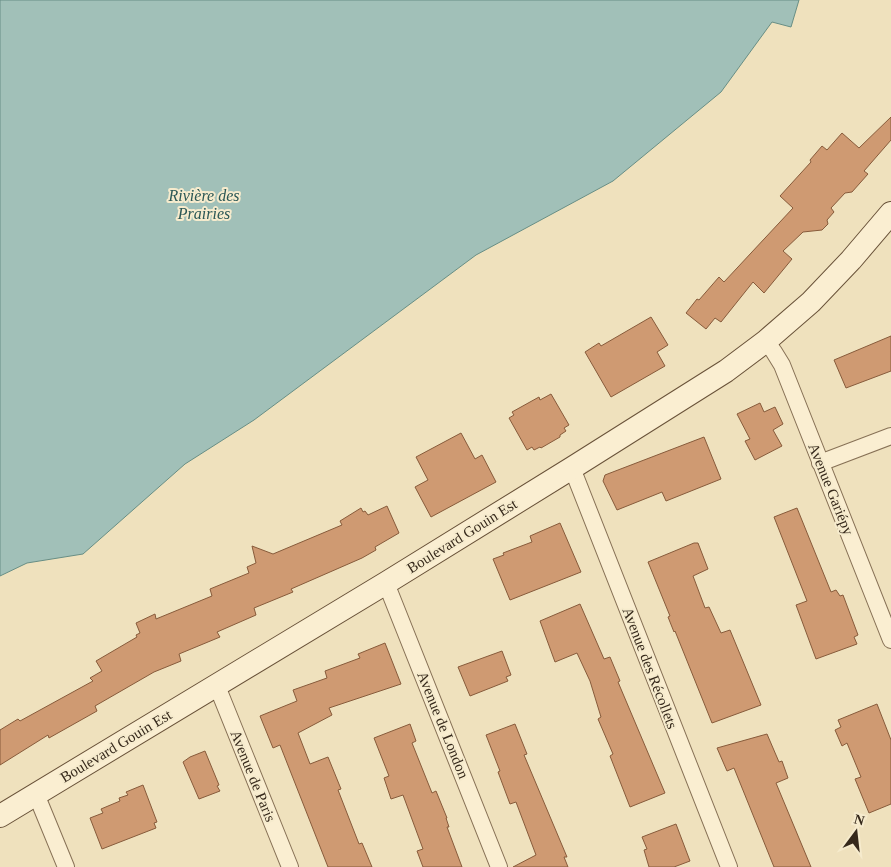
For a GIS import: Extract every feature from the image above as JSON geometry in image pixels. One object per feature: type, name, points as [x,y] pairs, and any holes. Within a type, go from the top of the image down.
[{"type":"street","name":"Boulevard Gouin Est","points":[[0,816],[217,686],[726,371],[797,315],[834,279],[891,213]]},
{"type":"street","name":"Avenue Gariépy","points":[[766,341],[782,365],[891,640]]},
{"type":"street","points":[[820,463],[891,436]]},
{"type":"street","name":"Avenue des Récollets","points":[[572,468],[729,867]]},
{"type":"street","name":"Avenue de London","points":[[386,582],[499,867]]},
{"type":"street","name":"Avenue de Paris","points":[[217,686],[290,867]]},
{"type":"street","points":[[36,794],[66,867]]},
{"type":"water","name":"Rivière des Prairies","points":[[0,0],[799,0],[791,27],[772,22],[721,92],[613,181],[476,255],[254,420],[185,464],[83,554],[27,563],[0,576]]},
{"type":"building","points":[[891,117],[891,140],[864,171],[868,174],[852,192],[845,193],[831,208],[834,212],[827,220],[828,224],[822,230],[803,232],[783,251],[792,259],[764,293],[753,282],[721,322],[715,318],[706,329],[686,313],[719,277],[724,282],[793,208],[780,196],[811,162],[810,160],[822,146],[827,150],[842,133],[859,148]]},
{"type":"building","points":[[651,317],[668,345],[657,352],[665,366],[611,397],[585,352],[599,343],[601,346]]},
{"type":"building","points":[[891,336],[891,371],[846,388],[834,360]]},
{"type":"building","points":[[551,394],[569,425],[564,428],[566,431],[560,437],[541,448],[534,450],[532,447],[527,450],[509,418],[514,415],[512,412],[539,397],[540,400]]},
{"type":"building","points":[[760,403],[764,412],[775,407],[783,424],[773,430],[782,446],[755,460],[745,441],[750,439],[737,414]]},
{"type":"building","points":[[461,433],[475,459],[482,455],[496,482],[431,517],[415,487],[428,480],[416,457]]},
{"type":"building","points":[[704,437],[721,479],[666,501],[662,492],[617,510],[603,481],[605,475]]},
{"type":"building","points":[[387,506],[399,533],[375,547],[376,550],[291,589],[293,592],[254,608],[256,615],[217,632],[220,637],[179,654],[181,661],[154,672],[95,706],[97,711],[49,738],[48,735],[0,765],[0,730],[93,681],[90,678],[102,671],[96,661],[137,637],[136,635],[140,633],[136,623],[155,614],[156,619],[212,596],[210,589],[249,573],[247,567],[256,563],[252,546],[273,554],[342,525],[340,521],[361,508],[368,515]]},
{"type":"building","points":[[797,508],[831,592],[836,590],[840,596],[843,595],[858,635],[854,637],[857,644],[816,659],[796,605],[807,601],[774,517]]},
{"type":"building","points":[[560,523],[581,572],[510,600],[493,559],[504,555],[503,553],[532,542],[530,536]]},
{"type":"building","points":[[698,543],[708,569],[693,576],[705,608],[709,607],[721,633],[730,630],[761,705],[712,723],[668,617],[670,616],[648,562]]},
{"type":"building","points":[[580,604],[604,659],[610,657],[620,681],[618,682],[665,793],[630,807],[610,756],[613,754],[598,719],[601,717],[590,681],[577,653],[555,662],[540,621]]},
{"type":"building","points":[[385,643],[401,684],[329,708],[332,715],[298,733],[310,764],[328,757],[341,789],[338,790],[359,844],[362,843],[372,867],[328,867],[280,745],[273,748],[260,716],[297,701],[293,690],[327,678],[325,671],[360,658],[358,654]]},
{"type":"building","points":[[502,651],[511,675],[506,677],[508,681],[470,696],[458,667]]},
{"type":"building","points":[[877,704],[891,740],[891,804],[869,813],[855,779],[861,777],[847,743],[842,746],[835,730],[841,727],[838,720]]},
{"type":"building","points":[[410,724],[416,741],[412,743],[432,793],[436,791],[447,818],[449,827],[447,827],[462,867],[423,867],[417,851],[423,849],[403,795],[391,799],[384,778],[389,776],[374,738]]},
{"type":"building","points":[[515,724],[527,754],[524,755],[567,857],[564,857],[568,867],[513,867],[536,855],[516,802],[510,804],[486,735]]},
{"type":"building","points":[[767,734],[779,762],[782,761],[788,778],[776,783],[811,867],[774,867],[734,768],[727,771],[717,748]]},
{"type":"building","points":[[205,751],[220,791],[199,799],[183,762]]},
{"type":"building","points":[[143,785],[157,822],[154,823],[156,828],[102,849],[90,818],[103,813],[101,809],[120,801],[119,798],[128,795],[126,792]]},
{"type":"building","points":[[676,824],[690,861],[674,867],[649,867],[644,850],[647,849],[642,837]]}]
